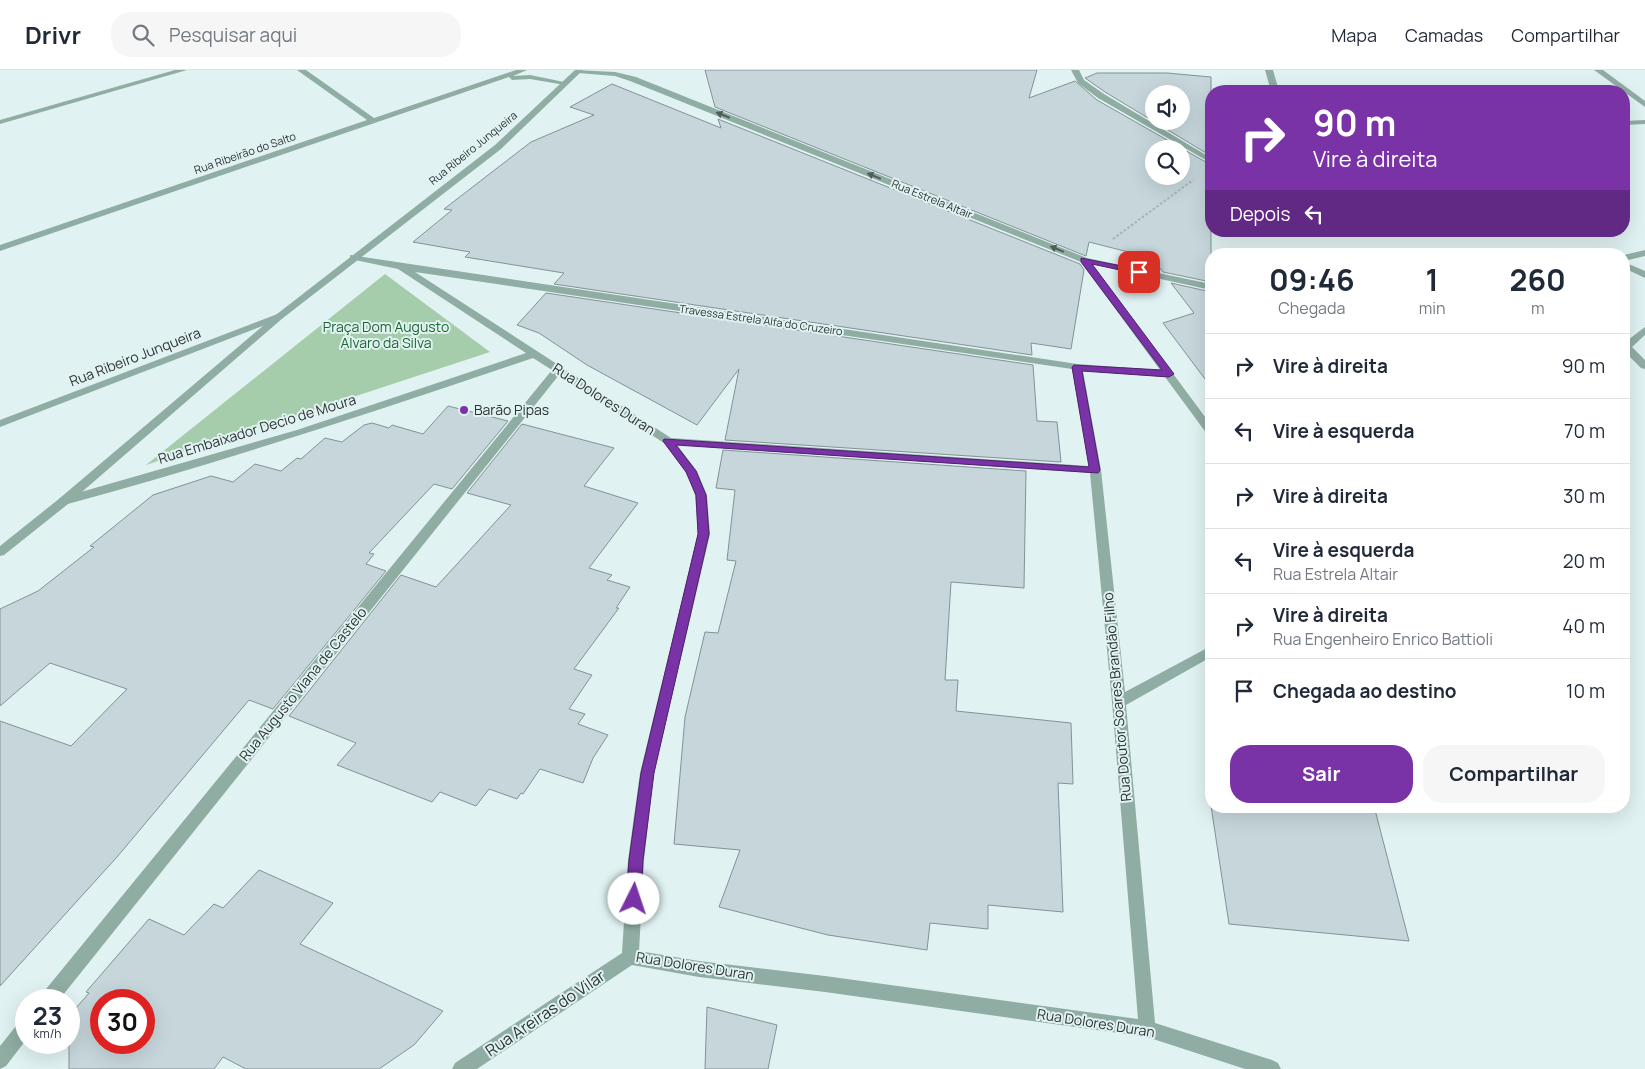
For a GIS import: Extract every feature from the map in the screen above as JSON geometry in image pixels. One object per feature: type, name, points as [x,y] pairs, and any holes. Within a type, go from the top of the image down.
[{"type":"street","points":[[0,122],[183,70]]},
{"type":"street","points":[[301,70],[373,121]]},
{"type":"street","name":"Rua Ribeirão do Salto","points":[[0,248],[523,70]]},
{"type":"street","name":"Rua Ribeiro Junqueira","points":[[353,257],[498,147],[579,70]]},
{"type":"street","name":"Rua Estrela Altair","points":[[579,70],[615,74],[633,79],[1084,260],[1205,286]]},
{"type":"street","points":[[1075,70],[1081,81],[1100,96],[1205,157]]},
{"type":"street","points":[[1269,70],[1273,85]]},
{"type":"street","points":[[1598,70],[1618,85]]},
{"type":"street","name":"Rua Ribeirão do Salto","points":[[498,79],[530,77],[565,83]]},
{"type":"street","points":[[1630,94],[1645,105]]},
{"type":"street","points":[[1630,123],[1645,122]]},
{"type":"street","points":[[1630,257],[1645,253]]},
{"type":"street","points":[[64,501],[280,316],[353,257]]},
{"type":"street","name":"Travessa Estrela Alfa do Cruzeiro","points":[[353,257],[402,267],[1077,367],[1169,374]]},
{"type":"street","points":[[1084,260],[1205,424]]},
{"type":"street","name":"Rua Dolores Duran","points":[[402,267],[668,441],[690,471],[701,495],[704,534],[647,773],[636,860],[630,957],[699,969],[825,984],[1147,1028],[1272,1069]]},
{"type":"street","points":[[1630,268],[1645,275]]},
{"type":"street","name":"Rua Ribeiro Junqueira","points":[[0,424],[280,316]]},
{"type":"street","points":[[1630,343],[1645,330]]},
{"type":"street","points":[[1630,352],[1645,366]]},
{"type":"street","name":"Rua Embaixador Decio de Moura","points":[[0,552],[64,501],[158,476],[301,432],[534,354]]},
{"type":"street","name":"Rua Doutor Soares Brandão Filho","points":[[1077,367],[1094,470],[1119,702],[1147,1028]]},
{"type":"street","name":"Rua Augusto Viana de Castelo","points":[[57,989],[558,369]]},
{"type":"street","points":[[668,441],[1094,470]]},
{"type":"street","points":[[1119,702],[1205,655]]},
{"type":"street","name":"Rua Areiras do Vilar","points":[[461,1069],[630,957]]},
{"type":"street","points":[[0,1060],[15,1041]]},
{"type":"path","points":[[1084,260],[1195,178]]},
{"type":"green space","name":"Praça Dom Augusto Alvaro da Silva","points":[[385,274],[490,352],[146,465]]},
{"type":"building","points":[[705,70],[1037,70],[1029,98],[1075,81],[1097,100],[1145,127],[1145,130],[1150,130],[1167,140],[1145,140],[1145,185],[1190,185],[1190,153],[1205,162],[1205,237],[1211,237],[1211,248],[1205,248],[1205,281],[1163,272],[1152,258],[1089,242],[1086,256],[715,107]]},
{"type":"building","points":[[1097,73],[1167,73],[1211,77],[1211,85],[1205,85],[1205,152],[1190,143],[1190,140],[1184,140],[1168,130],[1190,130],[1190,85],[1145,85],[1145,116],[1085,78]]},
{"type":"building","points":[[612,84],[721,128],[718,119],[1080,264],[1084,270],[1071,349],[1031,343],[1032,355],[554,284],[564,273],[465,257],[470,252],[413,242],[452,210],[444,209],[531,142],[594,115],[570,107]]},
{"type":"building","points":[[1171,283],[1205,291],[1205,379],[1163,323],[1194,313]]},
{"type":"building","points":[[546,293],[1033,365],[1037,421],[1057,422],[1061,462],[725,440],[739,369],[697,425],[587,365],[539,333],[517,325]]},
{"type":"building","points":[[448,406],[508,421],[452,489],[434,484],[369,553],[374,554],[366,564],[386,571],[273,709],[249,700],[117,857],[0,986],[0,721],[71,746],[127,689],[50,663],[0,706],[0,609],[38,591],[94,547],[90,546],[153,495],[211,476],[233,482],[255,464],[281,471],[297,458],[301,459],[325,438],[342,442],[364,425],[372,423],[389,428],[392,425],[423,434]]},
{"type":"building","points":[[522,424],[614,448],[584,486],[638,503],[589,568],[612,575],[607,580],[630,587],[616,608],[619,608],[574,669],[592,675],[569,709],[585,714],[578,724],[608,735],[593,758],[583,783],[540,769],[523,794],[521,793],[517,799],[489,789],[476,806],[440,792],[432,802],[337,765],[356,743],[289,716],[401,575],[436,587],[511,505],[467,493]]},
{"type":"building","points":[[723,450],[1026,471],[1024,588],[951,582],[945,680],[958,680],[956,711],[1071,723],[1073,784],[1058,783],[1063,912],[988,905],[988,929],[930,923],[927,950],[828,935],[719,907],[740,850],[674,844],[685,717],[705,632],[718,633],[736,561],[727,560],[735,490],[716,488]]},
{"type":"building","points":[[1212,813],[1376,813],[1409,941],[1229,924]]},
{"type":"building","points":[[259,870],[333,903],[300,944],[443,1011],[414,1045],[379,1069],[246,1069],[223,1057],[214,1069],[69,1069],[69,1054],[80,1054],[80,1003],[89,993],[86,992],[149,919],[184,935],[214,904],[223,908]]},
{"type":"building","points":[[707,1007],[777,1025],[768,1069],[705,1069]]},
{"type":"place","name":"Barão Pipas","points":[[464,410]]},
{"type":"route","points":[[634,899],[636,860],[647,773],[704,534],[701,495],[690,471],[668,441],[1094,470],[1077,367],[1169,374],[1084,260],[1139,272]]}]
